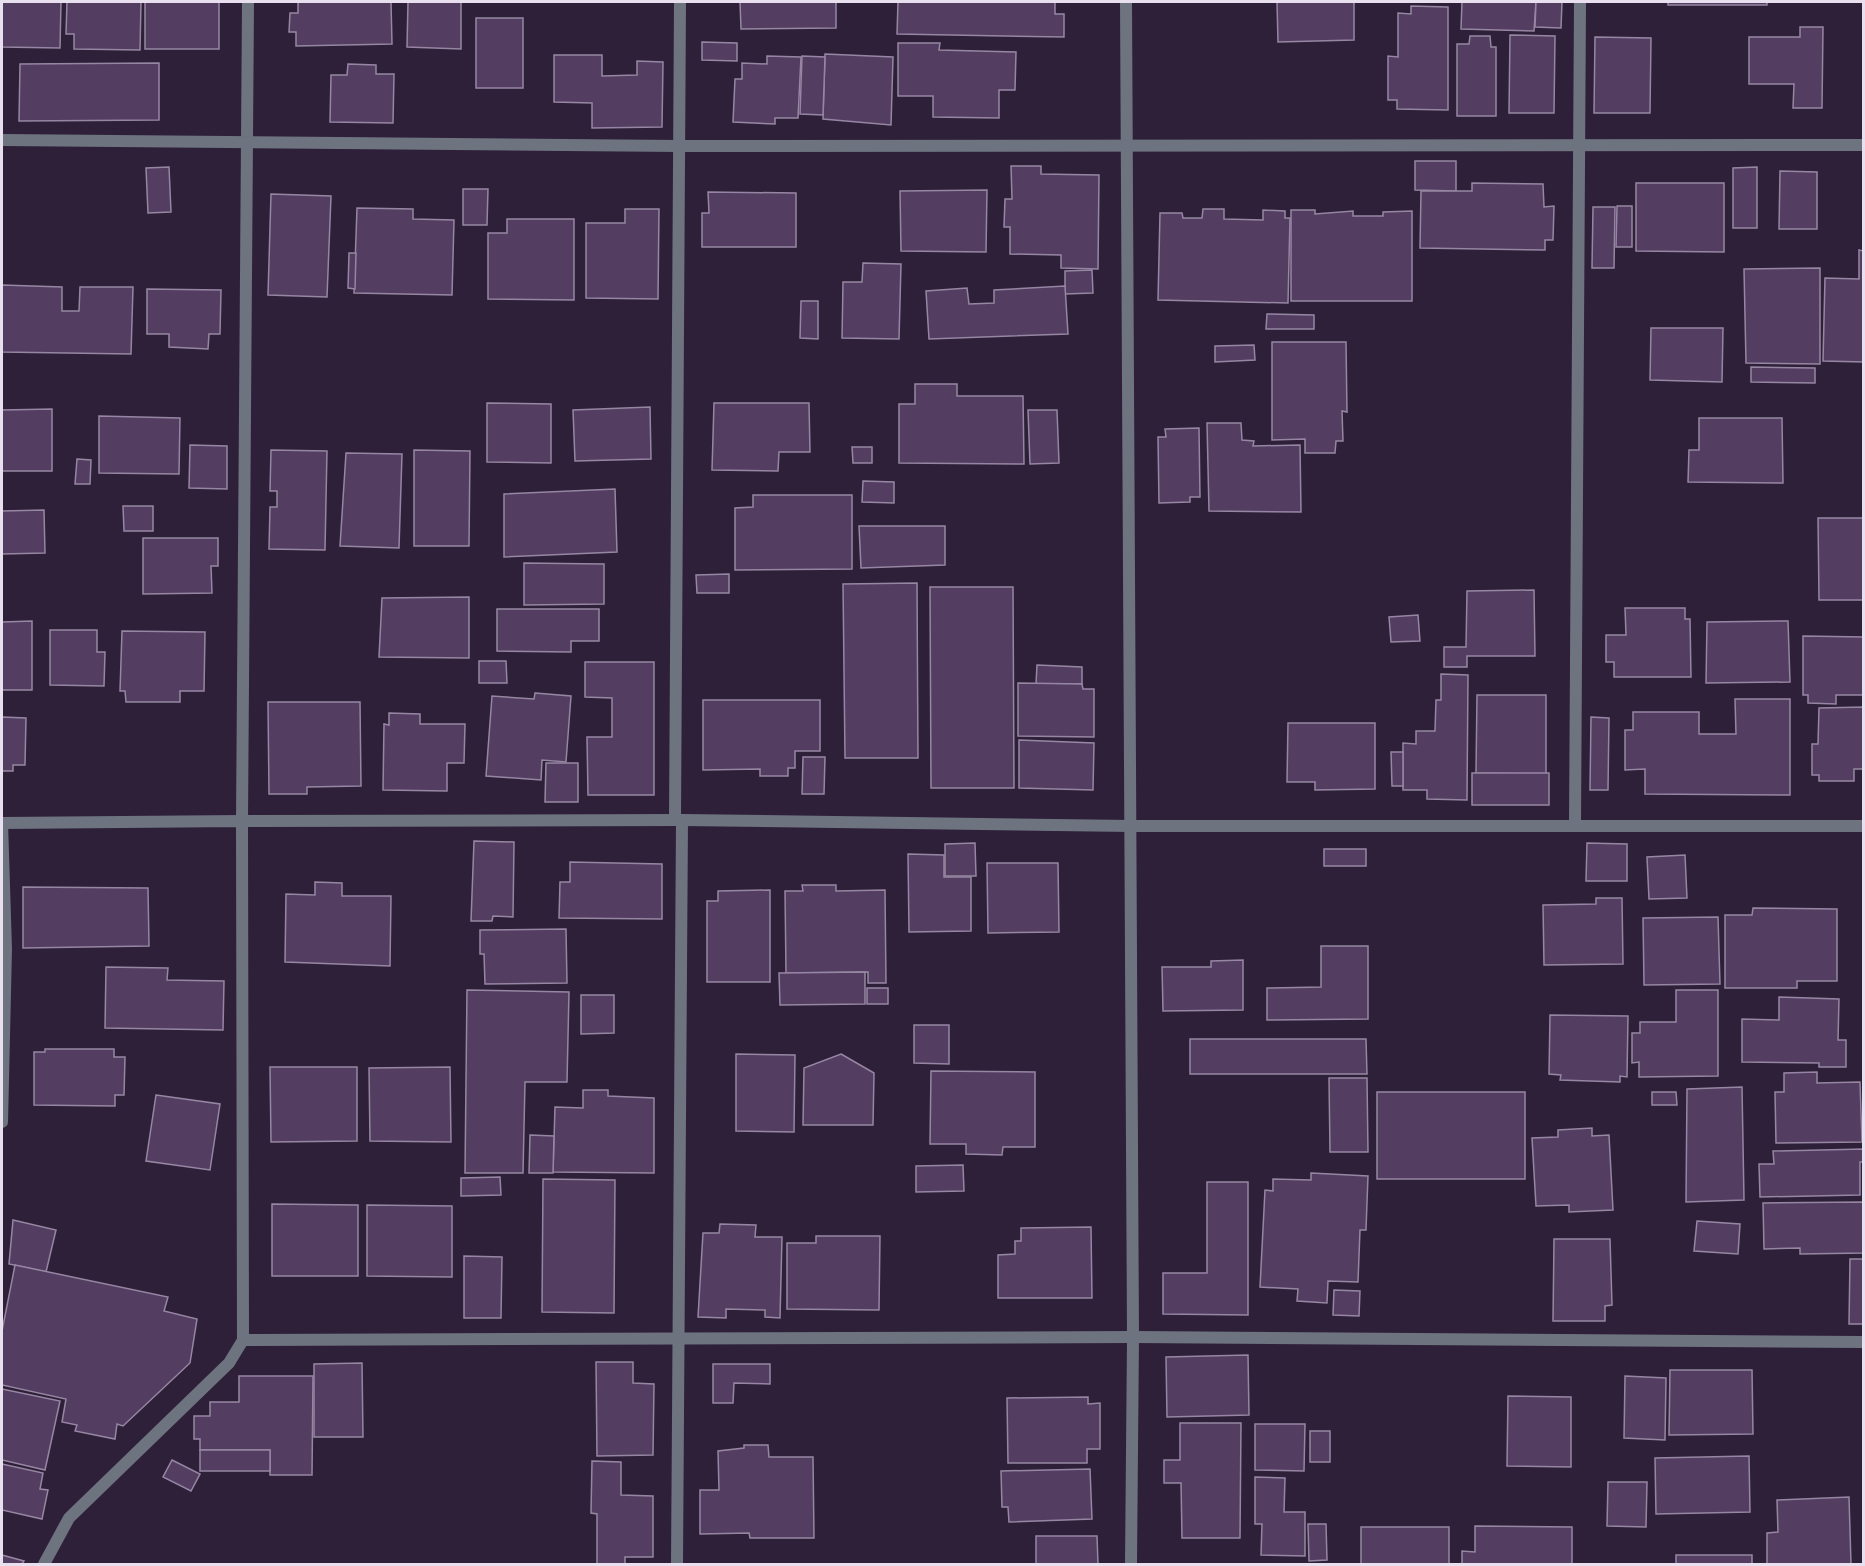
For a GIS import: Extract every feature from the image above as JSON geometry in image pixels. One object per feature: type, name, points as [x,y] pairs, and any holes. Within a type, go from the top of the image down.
[{"type":"street","points":[[44,1564],[69,1518],[229,1363],[243,1340],[242,821],[248,2]]},
{"type":"street","points":[[677,1564],[680,2]]},
{"type":"street","points":[[1126,2],[1133,1337],[1131,1564]]},
{"type":"street","points":[[1575,825],[1580,2]]},
{"type":"street","points":[[2,140],[679,146],[1863,145]]},
{"type":"street","points":[[2,1122],[6,950],[2,823],[679,820],[1131,826],[1863,826]]},
{"type":"street","points":[[243,1340],[1133,1337],[1863,1342]]},
{"type":"building","points":[[2,2],[61,2],[60,48],[2,47]]},
{"type":"building","points":[[67,2],[141,2],[140,50],[74,49],[74,34],[66,34]]},
{"type":"building","points":[[145,2],[219,2],[219,49],[145,49]]},
{"type":"building","points":[[298,2],[391,2],[392,44],[296,46],[296,32],[289,32],[290,13],[298,13]]},
{"type":"building","points":[[408,2],[461,2],[461,49],[407,47]]},
{"type":"building","points":[[740,2],[836,2],[836,28],[741,29]]},
{"type":"building","points":[[898,2],[1055,2],[1055,14],[1064,14],[1064,37],[897,34]]},
{"type":"building","points":[[1277,2],[1354,2],[1354,40],[1278,42]]},
{"type":"building","points":[[1462,2],[1536,2],[1534,31],[1461,29]]},
{"type":"building","points":[[1536,2],[1562,2],[1561,28],[1535,27]]},
{"type":"building","points":[[1668,2],[1767,2],[1767,5],[1668,5]]},
{"type":"building","points":[[1411,6],[1448,7],[1448,110],[1397,109],[1397,100],[1388,100],[1388,56],[1398,57],[1398,13],[1411,14]]},
{"type":"building","points":[[476,18],[523,18],[523,88],[476,88]]},
{"type":"building","points":[[1800,27],[1823,27],[1822,108],[1793,108],[1794,84],[1749,84],[1749,37],[1800,37]]},
{"type":"building","points":[[1510,35],[1555,36],[1554,113],[1509,113]]},
{"type":"building","points":[[1470,36],[1490,36],[1491,47],[1496,47],[1496,116],[1457,116],[1457,44],[1469,44]]},
{"type":"building","points":[[1595,37],[1651,38],[1650,113],[1594,113]]},
{"type":"building","points":[[702,42],[737,43],[737,61],[702,60]]},
{"type":"building","points":[[898,43],[940,43],[939,50],[1016,52],[1015,90],[999,90],[999,118],[933,117],[933,96],[898,96]]},
{"type":"building","points":[[825,54],[893,57],[891,125],[823,119]]},
{"type":"building","points":[[554,55],[602,55],[602,76],[637,75],[637,61],[663,62],[662,127],[592,128],[592,103],[554,102]]},
{"type":"building","points":[[767,56],[801,57],[798,118],[775,118],[775,124],[733,122],[735,79],[742,79],[742,63],[767,64]]},
{"type":"building","points":[[802,56],[825,57],[823,115],[800,114]]},
{"type":"building","points":[[159,63],[159,120],[19,121],[20,64]]},
{"type":"building","points":[[348,64],[376,65],[376,74],[394,74],[393,123],[330,122],[331,75],[347,75]]},
{"type":"building","points":[[1415,161],[1456,161],[1456,191],[1415,190]]},
{"type":"building","points":[[1011,166],[1041,166],[1041,174],[1099,175],[1098,269],[1061,268],[1061,255],[1010,254],[1010,227],[1004,227],[1005,199],[1012,199]]},
{"type":"building","points":[[169,167],[171,212],[148,213],[146,168]]},
{"type":"building","points":[[1757,167],[1757,228],[1733,228],[1733,168]]},
{"type":"building","points":[[1780,171],[1817,172],[1817,229],[1779,229]]},
{"type":"building","points":[[1472,183],[1543,184],[1544,207],[1554,206],[1553,240],[1545,240],[1545,250],[1420,248],[1421,191],[1472,191]]},
{"type":"building","points":[[1636,183],[1724,183],[1724,252],[1636,251]]},
{"type":"building","points":[[463,189],[488,189],[487,225],[463,225]]},
{"type":"building","points":[[987,190],[986,252],[901,251],[900,191]]},
{"type":"building","points":[[708,192],[796,193],[796,247],[702,247],[702,213],[709,213]]},
{"type":"building","points":[[271,194],[331,196],[327,297],[268,295]]},
{"type":"building","points":[[1617,206],[1632,206],[1632,247],[1616,247]]},
{"type":"building","points":[[1593,207],[1615,207],[1614,268],[1592,268]]},
{"type":"building","points":[[357,208],[413,209],[413,219],[454,220],[452,295],[354,293]]},
{"type":"building","points":[[625,209],[659,209],[658,299],[586,298],[586,223],[625,223]]},
{"type":"building","points":[[1203,209],[1224,209],[1224,219],[1263,220],[1263,210],[1285,211],[1285,218],[1290,218],[1288,303],[1158,300],[1160,213],[1182,213],[1183,218],[1202,218]]},
{"type":"building","points":[[1291,210],[1315,210],[1315,214],[1353,211],[1353,216],[1383,216],[1383,212],[1412,211],[1412,301],[1291,301]]},
{"type":"building","points":[[507,219],[574,219],[574,300],[488,299],[488,233],[507,233]]},
{"type":"building","points":[[1859,250],[1864,251],[1864,362],[1823,361],[1825,278],[1859,279]]},
{"type":"building","points":[[349,253],[356,253],[355,289],[348,288]]},
{"type":"building","points":[[863,263],[901,264],[899,339],[842,338],[843,282],[862,282]]},
{"type":"building","points":[[1820,268],[1820,364],[1746,363],[1744,269]]},
{"type":"building","points":[[1092,270],[1093,293],[1065,294],[1065,271]]},
{"type":"building","points":[[2,285],[62,287],[62,311],[79,311],[80,287],[133,287],[131,354],[2,352]]},
{"type":"building","points":[[1065,286],[1068,334],[929,339],[926,291],[967,288],[969,304],[994,303],[994,290]]},
{"type":"building","points":[[147,289],[221,290],[220,334],[209,334],[208,349],[169,347],[169,334],[147,334]]},
{"type":"building","points":[[801,301],[818,301],[818,339],[800,338]]},
{"type":"building","points":[[1267,314],[1314,315],[1314,329],[1266,329]]},
{"type":"building","points":[[1651,328],[1723,328],[1722,382],[1650,380]]},
{"type":"building","points":[[1272,342],[1346,342],[1347,412],[1342,411],[1343,441],[1336,441],[1335,453],[1305,453],[1305,439],[1272,440]]},
{"type":"building","points":[[1254,345],[1255,360],[1215,362],[1215,346]]},
{"type":"building","points":[[1751,367],[1815,368],[1815,383],[1751,382]]},
{"type":"building","points":[[915,384],[957,384],[957,396],[1023,396],[1024,464],[899,463],[899,404],[915,404]]},
{"type":"building","points":[[487,403],[551,404],[551,463],[487,462]]},
{"type":"building","points":[[714,403],[809,403],[810,452],[779,452],[778,471],[712,470]]},
{"type":"building","points":[[650,407],[651,459],[575,461],[573,410]]},
{"type":"building","points":[[52,409],[52,471],[2,471],[2,410]]},
{"type":"building","points":[[1028,410],[1057,410],[1059,463],[1030,464]]},
{"type":"building","points":[[99,416],[180,418],[179,474],[99,473]]},
{"type":"building","points":[[1699,418],[1782,418],[1783,483],[1688,482],[1689,450],[1699,450]]},
{"type":"building","points":[[1207,423],[1241,423],[1242,440],[1254,441],[1253,446],[1300,445],[1301,512],[1209,511]]},
{"type":"building","points":[[1199,428],[1200,497],[1190,497],[1190,502],[1159,503],[1158,437],[1166,437],[1165,429]]},
{"type":"building","points":[[190,445],[227,446],[227,489],[189,488]]},
{"type":"building","points":[[852,447],[872,447],[872,463],[853,463]]},
{"type":"building","points":[[271,450],[327,451],[325,550],[269,549],[270,507],[277,507],[277,491],[270,491]]},
{"type":"building","points":[[414,450],[470,451],[469,546],[414,546]]},
{"type":"building","points":[[346,453],[402,454],[399,548],[340,546]]},
{"type":"building","points":[[77,459],[91,460],[90,484],[75,484]]},
{"type":"building","points":[[863,481],[894,482],[894,503],[862,502]]},
{"type":"building","points":[[615,489],[617,552],[504,557],[504,494]]},
{"type":"building","points":[[753,495],[852,495],[852,569],[735,570],[735,508],[753,507]]},
{"type":"building","points":[[123,506],[153,506],[153,531],[124,531]]},
{"type":"building","points":[[44,510],[45,553],[2,554],[2,511]]},
{"type":"building","points":[[1818,518],[1864,518],[1864,600],[1819,600]]},
{"type":"building","points":[[859,526],[945,526],[945,565],[861,568]]},
{"type":"building","points":[[143,538],[218,538],[218,566],[211,566],[212,593],[143,594]]},
{"type":"building","points":[[524,563],[604,564],[604,604],[524,605]]},
{"type":"building","points":[[729,574],[729,593],[697,593],[696,575]]},
{"type":"building","points":[[917,583],[918,758],[845,758],[843,584]]},
{"type":"building","points":[[930,587],[1013,587],[1014,788],[931,788]]},
{"type":"building","points":[[1534,590],[1535,656],[1467,656],[1467,667],[1444,667],[1444,647],[1466,647],[1467,591]]},
{"type":"building","points":[[469,597],[469,658],[379,657],[382,598]]},
{"type":"building","points":[[1625,608],[1685,608],[1685,619],[1690,619],[1691,677],[1614,677],[1614,662],[1606,662],[1606,635],[1626,635]]},
{"type":"building","points":[[497,609],[599,609],[599,641],[571,641],[571,652],[497,651]]},
{"type":"building","points":[[1418,615],[1420,641],[1391,642],[1389,617]]},
{"type":"building","points":[[32,621],[32,690],[2,690],[2,622]]},
{"type":"building","points":[[1788,621],[1790,682],[1706,683],[1707,622]]},
{"type":"building","points":[[50,630],[97,630],[97,652],[105,652],[104,686],[50,685]]},
{"type":"building","points":[[122,631],[205,632],[204,691],[180,691],[180,702],[126,702],[125,691],[120,691]]},
{"type":"building","points":[[1803,636],[1864,637],[1864,695],[1836,695],[1836,704],[1808,703],[1808,695],[1803,695]]},
{"type":"building","points":[[479,661],[506,661],[507,683],[479,683]]},
{"type":"building","points":[[585,662],[654,662],[654,795],[588,795],[587,737],[612,737],[612,698],[585,697]]},
{"type":"building","points":[[1037,665],[1082,667],[1082,684],[1036,684]]},
{"type":"building","points":[[1441,674],[1468,675],[1467,800],[1427,799],[1427,790],[1403,790],[1403,743],[1416,744],[1416,731],[1435,731],[1436,700],[1441,700]]},
{"type":"building","points":[[1018,683],[1082,684],[1083,689],[1094,689],[1094,737],[1018,736]]},
{"type":"building","points":[[535,693],[571,696],[566,762],[542,760],[541,780],[486,776],[492,696],[534,699]]},
{"type":"building","points":[[1477,695],[1546,695],[1546,774],[1476,773]]},
{"type":"building","points":[[1735,699],[1790,699],[1790,795],[1645,794],[1645,769],[1625,770],[1625,730],[1633,730],[1633,712],[1699,712],[1699,734],[1736,734]]},
{"type":"building","points":[[703,700],[820,700],[820,751],[795,751],[795,768],[788,768],[788,776],[760,776],[760,769],[703,770]]},
{"type":"building","points":[[268,702],[360,702],[361,786],[307,787],[307,794],[269,794]]},
{"type":"building","points":[[1864,707],[1864,769],[1854,769],[1854,781],[1819,781],[1819,775],[1812,775],[1812,744],[1818,744],[1819,708]]},
{"type":"building","points":[[389,713],[420,714],[420,724],[465,724],[464,763],[447,763],[447,791],[383,790],[384,724],[389,725]]},
{"type":"building","points":[[2,717],[26,718],[25,765],[13,765],[13,771],[2,771]]},
{"type":"building","points":[[1591,717],[1609,718],[1608,790],[1590,790]]},
{"type":"building","points":[[1288,723],[1375,723],[1375,789],[1315,790],[1315,782],[1287,782]]},
{"type":"building","points":[[1019,740],[1094,743],[1093,790],[1019,788]]},
{"type":"building","points":[[1391,752],[1403,752],[1403,786],[1392,786]]},
{"type":"building","points":[[803,757],[825,757],[824,794],[802,794]]},
{"type":"building","points":[[546,763],[578,763],[578,802],[545,802]]},
{"type":"building","points":[[1472,773],[1549,773],[1549,805],[1472,805]]},
{"type":"building","points":[[474,841],[514,842],[513,917],[493,916],[492,921],[471,921]]},
{"type":"building","points":[[975,843],[976,876],[945,876],[945,844]]},
{"type":"building","points":[[1587,843],[1627,844],[1627,881],[1586,881]]},
{"type":"building","points":[[1324,849],[1366,849],[1366,866],[1324,866]]},
{"type":"building","points":[[908,854],[944,855],[944,877],[971,877],[971,931],[909,932]]},
{"type":"building","points":[[1685,855],[1687,898],[1649,899],[1647,857]]},
{"type":"building","points":[[570,862],[662,864],[662,919],[559,918],[560,882],[570,882]]},
{"type":"building","points":[[987,863],[1058,863],[1059,932],[988,933]]},
{"type":"building","points":[[315,882],[342,883],[342,896],[391,896],[390,966],[285,962],[286,894],[315,895]]},
{"type":"building","points":[[802,885],[836,885],[836,891],[885,890],[886,983],[868,983],[868,972],[786,973],[785,891],[803,891]]},
{"type":"building","points":[[23,887],[148,888],[149,946],[23,948]]},
{"type":"building","points":[[770,890],[770,982],[707,982],[707,901],[718,901],[718,891]]},
{"type":"building","points":[[1596,898],[1622,898],[1623,964],[1544,965],[1543,905],[1596,904]]},
{"type":"building","points":[[1753,908],[1837,909],[1837,981],[1797,981],[1797,988],[1725,988],[1725,915],[1752,915]]},
{"type":"building","points":[[1718,917],[1720,984],[1644,985],[1643,918]]},
{"type":"building","points":[[566,929],[567,983],[485,984],[484,954],[480,954],[480,930]]},
{"type":"building","points":[[1321,946],[1368,946],[1368,1019],[1267,1020],[1267,988],[1321,987]]},
{"type":"building","points":[[1243,960],[1243,1010],[1163,1011],[1162,967],[1211,967],[1211,961]]},
{"type":"building","points":[[106,967],[168,968],[167,980],[224,981],[223,1030],[105,1028]]},
{"type":"building","points":[[865,972],[865,1004],[780,1005],[779,973]]},
{"type":"building","points":[[867,988],[888,988],[888,1004],[867,1004]]},
{"type":"building","points":[[467,990],[569,992],[567,1082],[525,1082],[523,1173],[465,1173]]},
{"type":"building","points":[[1676,990],[1718,990],[1718,1076],[1639,1077],[1639,1062],[1632,1063],[1632,1033],[1640,1033],[1640,1022],[1676,1022]]},
{"type":"building","points":[[581,995],[614,995],[614,1033],[581,1034]]},
{"type":"building","points":[[1779,997],[1839,999],[1838,1040],[1846,1040],[1846,1067],[1819,1067],[1819,1063],[1742,1062],[1742,1019],[1779,1020]]},
{"type":"building","points":[[1550,1015],[1628,1016],[1627,1077],[1620,1076],[1620,1082],[1560,1080],[1561,1075],[1549,1074]]},
{"type":"building","points":[[914,1025],[949,1025],[949,1064],[914,1063]]},
{"type":"building","points":[[1190,1039],[1366,1039],[1367,1074],[1190,1074]]},
{"type":"building","points":[[45,1049],[114,1049],[114,1057],[125,1057],[124,1095],[115,1095],[115,1106],[34,1105],[34,1052],[45,1052]]},
{"type":"building","points":[[736,1054],[795,1055],[794,1132],[736,1131]]},
{"type":"building","points":[[841,1054],[874,1073],[873,1125],[803,1125],[804,1068]]},
{"type":"building","points":[[270,1067],[357,1067],[357,1141],[271,1142]]},
{"type":"building","points":[[450,1067],[451,1142],[370,1141],[369,1068]]},
{"type":"building","points":[[931,1071],[1035,1072],[1035,1147],[1003,1147],[1002,1155],[966,1154],[966,1144],[930,1144]]},
{"type":"building","points":[[1817,1072],[1817,1083],[1860,1082],[1862,1142],[1776,1143],[1775,1092],[1784,1092],[1784,1073]]},
{"type":"building","points":[[1329,1078],[1367,1078],[1368,1152],[1330,1152]]},
{"type":"building","points":[[1742,1087],[1744,1200],[1686,1202],[1687,1089]]},
{"type":"building","points":[[583,1090],[608,1090],[608,1096],[654,1098],[654,1173],[553,1172],[555,1107],[583,1108]]},
{"type":"building","points":[[1377,1092],[1525,1092],[1525,1179],[1377,1179]]},
{"type":"building","points":[[1652,1092],[1676,1092],[1677,1105],[1652,1105]]},
{"type":"building","points":[[156,1095],[220,1104],[210,1170],[146,1161]]},
{"type":"building","points":[[1592,1128],[1592,1136],[1609,1135],[1613,1210],[1569,1212],[1569,1205],[1536,1206],[1532,1138],[1558,1137],[1558,1130]]},
{"type":"building","points":[[530,1135],[554,1136],[553,1173],[529,1173]]},
{"type":"building","points":[[1864,1149],[1864,1162],[1860,1162],[1860,1195],[1760,1197],[1759,1164],[1774,1164],[1773,1151]]},
{"type":"building","points":[[963,1165],[964,1191],[916,1192],[916,1166]]},
{"type":"building","points":[[1311,1173],[1368,1176],[1366,1230],[1360,1230],[1358,1282],[1328,1281],[1327,1303],[1297,1301],[1298,1289],[1260,1287],[1265,1190],[1273,1191],[1273,1179],[1311,1180]]},
{"type":"building","points":[[500,1177],[501,1195],[461,1196],[461,1178]]},
{"type":"building","points":[[543,1179],[615,1180],[614,1313],[542,1312]]},
{"type":"building","points":[[1207,1182],[1248,1182],[1248,1315],[1163,1314],[1163,1273],[1207,1273]]},
{"type":"building","points":[[1864,1202],[1864,1253],[1800,1254],[1800,1248],[1764,1249],[1763,1203]]},
{"type":"building","points":[[272,1204],[358,1205],[358,1276],[272,1276]]},
{"type":"building","points":[[367,1205],[452,1206],[452,1277],[367,1276]]},
{"type":"building","points":[[13,1220],[56,1230],[46,1272],[9,1264]]},
{"type":"building","points":[[1697,1221],[1740,1224],[1738,1254],[1694,1251]]},
{"type":"building","points":[[720,1224],[756,1225],[755,1237],[782,1237],[780,1318],[765,1317],[765,1310],[726,1309],[726,1318],[698,1317],[703,1233],[719,1233]]},
{"type":"building","points":[[1091,1227],[1092,1298],[998,1298],[998,1255],[1015,1254],[1015,1241],[1021,1241],[1021,1228]]},
{"type":"building","points":[[816,1236],[880,1236],[879,1310],[787,1309],[787,1243],[816,1243]]},
{"type":"building","points":[[1554,1239],[1610,1239],[1612,1305],[1605,1306],[1605,1321],[1553,1321]]},
{"type":"building","points":[[464,1256],[502,1257],[501,1318],[464,1318]]},
{"type":"building","points":[[1850,1259],[1864,1259],[1864,1324],[1849,1324]]},
{"type":"building","points":[[15,1265],[168,1297],[164,1311],[197,1319],[190,1363],[123,1426],[117,1424],[115,1439],[75,1431],[77,1425],[62,1422],[66,1399],[2,1385],[2,1331]]},
{"type":"building","points":[[1334,1290],[1360,1291],[1359,1316],[1333,1315]]},
{"type":"building","points":[[1248,1355],[1249,1415],[1167,1417],[1166,1357]]},
{"type":"building","points":[[596,1362],[633,1362],[633,1383],[654,1384],[653,1455],[597,1456]]},
{"type":"building","points":[[362,1363],[363,1437],[314,1437],[314,1364]]},
{"type":"building","points":[[713,1364],[770,1364],[770,1384],[734,1383],[733,1403],[713,1403]]},
{"type":"building","points":[[1670,1370],[1752,1370],[1753,1434],[1669,1435]]},
{"type":"building","points":[[239,1376],[313,1376],[312,1475],[270,1475],[270,1450],[200,1450],[200,1439],[194,1439],[194,1416],[210,1416],[210,1402],[239,1402]]},
{"type":"building","points":[[1625,1376],[1666,1378],[1665,1440],[1624,1438]]},
{"type":"building","points":[[2,1389],[60,1401],[45,1470],[2,1460]]},
{"type":"building","points":[[1508,1396],[1571,1397],[1571,1467],[1507,1466]]},
{"type":"building","points":[[1088,1397],[1088,1404],[1100,1403],[1100,1449],[1087,1449],[1087,1463],[1008,1463],[1007,1398]]},
{"type":"building","points":[[1180,1423],[1241,1423],[1240,1538],[1182,1538],[1181,1483],[1164,1483],[1164,1460],[1180,1460]]},
{"type":"building","points":[[1255,1424],[1305,1424],[1304,1471],[1255,1470]]},
{"type":"building","points":[[1310,1431],[1330,1431],[1330,1462],[1310,1462]]},
{"type":"building","points":[[744,1445],[768,1445],[769,1457],[813,1457],[814,1538],[750,1538],[749,1533],[700,1534],[700,1490],[719,1490],[718,1451],[744,1448]]},
{"type":"building","points":[[200,1450],[270,1450],[270,1471],[200,1471]]},
{"type":"building","points":[[1749,1456],[1750,1512],[1656,1514],[1655,1458]]},
{"type":"building","points":[[172,1460],[200,1474],[191,1491],[163,1477]]},
{"type":"building","points":[[592,1461],[621,1462],[621,1495],[653,1496],[653,1557],[625,1557],[625,1564],[597,1564],[597,1514],[591,1513]]},
{"type":"building","points":[[2,1464],[43,1473],[40,1489],[48,1490],[42,1519],[2,1510]]},
{"type":"building","points":[[1090,1469],[1092,1519],[1009,1522],[1008,1507],[1002,1507],[1001,1471]]},
{"type":"building","points":[[1255,1477],[1285,1478],[1284,1512],[1305,1512],[1305,1556],[1261,1555],[1262,1524],[1255,1524]]},
{"type":"building","points":[[1608,1482],[1647,1482],[1646,1527],[1607,1526]]},
{"type":"building","points":[[1849,1497],[1851,1564],[1767,1564],[1767,1533],[1778,1532],[1777,1500]]},
{"type":"building","points":[[1308,1524],[1326,1524],[1327,1560],[1309,1561]]},
{"type":"building","points":[[1475,1526],[1572,1527],[1572,1564],[1462,1564],[1462,1551],[1475,1552]]},
{"type":"building","points":[[1361,1527],[1449,1527],[1449,1564],[1361,1564]]},
{"type":"building","points":[[1036,1536],[1097,1536],[1098,1564],[1036,1564]]},
{"type":"building","points":[[2,1555],[24,1561],[22,1564],[2,1564]]},
{"type":"building","points":[[1676,1555],[1752,1555],[1752,1564],[1676,1564]]}]
